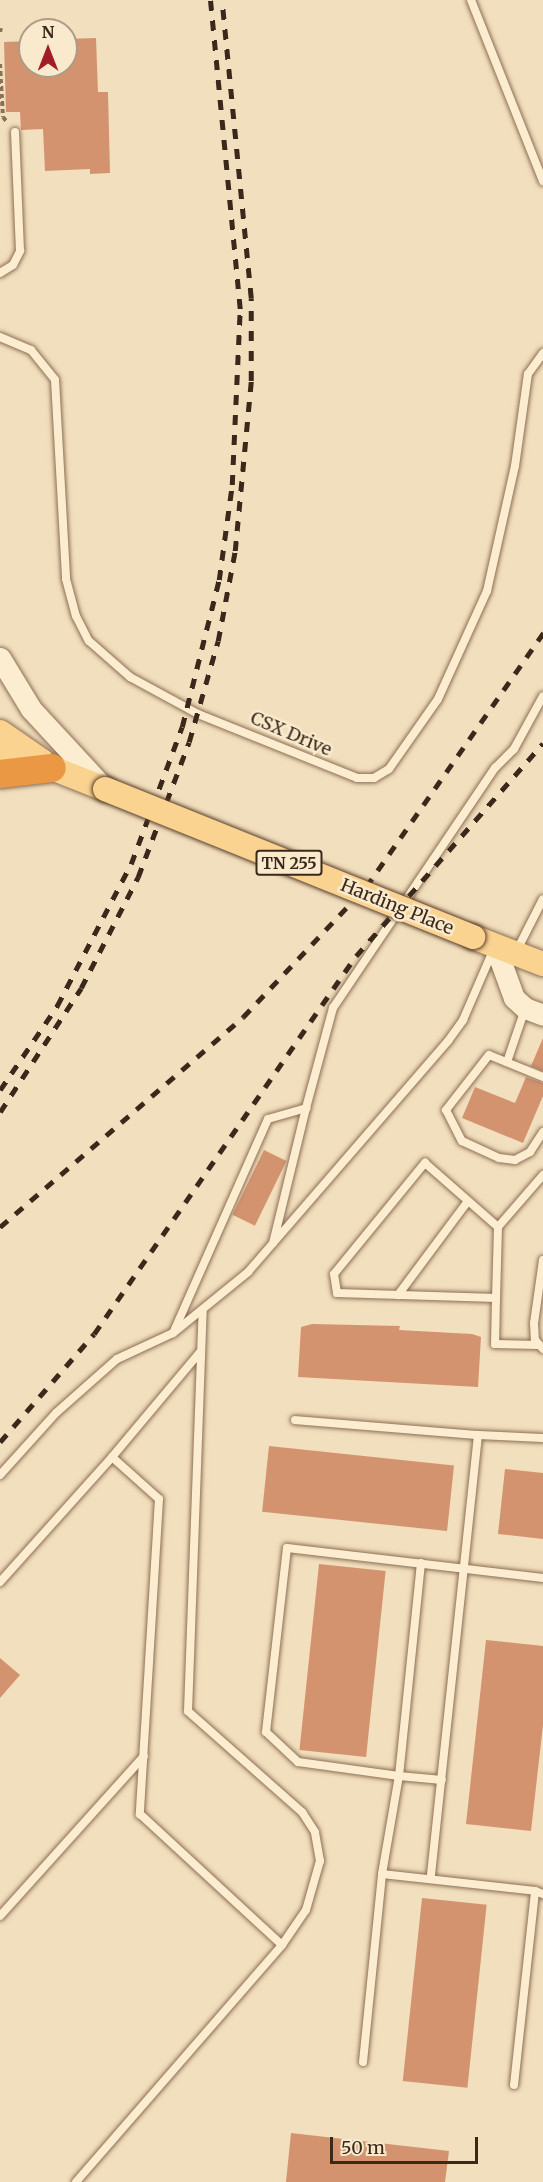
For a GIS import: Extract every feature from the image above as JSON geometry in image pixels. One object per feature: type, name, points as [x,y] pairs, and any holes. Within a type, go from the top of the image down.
[{"type":"highway","points":[[0,774],[58,758]]},
{"type":"main road","name":"TN 255","points":[[0,658],[58,758]]},
{"type":"main road","name":"Harding Place","points":[[0,732],[58,758],[105,789],[525,956]]},
{"type":"main road","name":"Harding Place","points":[[0,757],[58,758]]},
{"type":"main road","points":[[525,956],[509,988],[534,1012]]},
{"type":"lane","points":[[471,0],[543,181]]},
{"type":"lane","points":[[0,273],[12,265],[20,251],[15,132]]},
{"type":"lane","name":"CSX Drive","points":[[0,337],[31,350],[55,380],[66,579],[76,616],[89,641],[130,677],[198,714],[357,778],[374,778],[389,769],[438,699],[487,591],[515,466],[528,374],[543,353]]},
{"type":"lane","points":[[273,1244],[333,1008],[495,768],[514,749],[543,696]]},
{"type":"lane","points":[[0,1475],[56,1413],[117,1359],[173,1333],[248,1272],[448,1041],[463,1020],[525,956],[543,899]]},
{"type":"lane","points":[[507,1062],[534,1012]]},
{"type":"lane","points":[[543,1077],[489,1055],[446,1110],[462,1141],[499,1158],[515,1160],[530,1152],[543,1132]]},
{"type":"lane","points":[[173,1333],[268,1119],[306,1108]]},
{"type":"lane","points":[[496,1298],[337,1293],[334,1274],[425,1163],[498,1227]]},
{"type":"lane","points":[[543,1175],[498,1227],[495,1344],[541,1347],[535,1301],[543,1260]]},
{"type":"lane","points":[[398,1295],[468,1201]]},
{"type":"lane","points":[[76,2182],[282,1945],[313,1895],[320,1862],[315,1832],[302,1812],[188,1711],[202,1310]]},
{"type":"lane","points":[[0,1582],[112,1457],[201,1352]]},
{"type":"lane","points":[[296,1420],[477,1435],[543,1438]]},
{"type":"lane","points":[[431,1878],[465,1569],[477,1435]]},
{"type":"lane","points":[[112,1457],[159,1499],[140,1814],[282,1945]]},
{"type":"lane","points":[[442,1780],[298,1762],[266,1732],[287,1548],[543,1578]]},
{"type":"lane","points":[[363,2062],[382,1874],[399,1776],[421,1563]]},
{"type":"lane","points":[[0,1916],[144,1756]]},
{"type":"lane","points":[[382,1874],[431,1878],[535,1891],[543,1894]]},
{"type":"lane","points":[[514,2085],[535,1891]]},
{"type":"path","points":[[0,64],[3,117],[15,132]]},
{"type":"building","points":[[96,38],[98,92],[108,92],[110,173],[90,174],[90,169],[45,171],[43,129],[21,130],[20,112],[6,112],[4,42],[18,41],[18,78],[78,78],[78,39]]},
{"type":"building","points":[[543,1038],[543,1071],[531,1066]]},
{"type":"building","points":[[526,1077],[543,1083],[543,1096],[523,1143],[462,1118],[475,1087],[515,1103]]},
{"type":"building","points":[[264,1150],[286,1161],[255,1226],[232,1215]]},
{"type":"building","points":[[312,1324],[400,1326],[399,1330],[472,1334],[481,1337],[478,1387],[298,1377],[301,1327]]},
{"type":"building","points":[[269,1446],[454,1465],[447,1531],[262,1512]]},
{"type":"building","points":[[505,1469],[543,1473],[543,1539],[498,1534]]},
{"type":"building","points":[[319,1564],[386,1571],[366,1757],[299,1750]]},
{"type":"building","points":[[486,1640],[543,1646],[543,1725],[531,1831],[466,1824]]},
{"type":"building","points":[[0,1658],[20,1675],[0,1698]]},
{"type":"building","points":[[422,1898],[487,1905],[467,2088],[403,2081]]},
{"type":"building","points":[[291,2133],[449,2151],[445,2182],[286,2182]]},
{"type":"railway","points":[[0,1090],[57,1006],[131,864],[182,727],[219,580],[232,485],[240,309],[210,0]]},
{"type":"railway","points":[[0,1112],[81,988],[138,877],[189,742],[218,641],[235,551],[251,381],[251,298],[222,0]]},
{"type":"railway","points":[[0,1227],[243,1017],[366,887],[543,633]]},
{"type":"railway","points":[[0,1442],[94,1334],[356,956],[543,743]]}]
